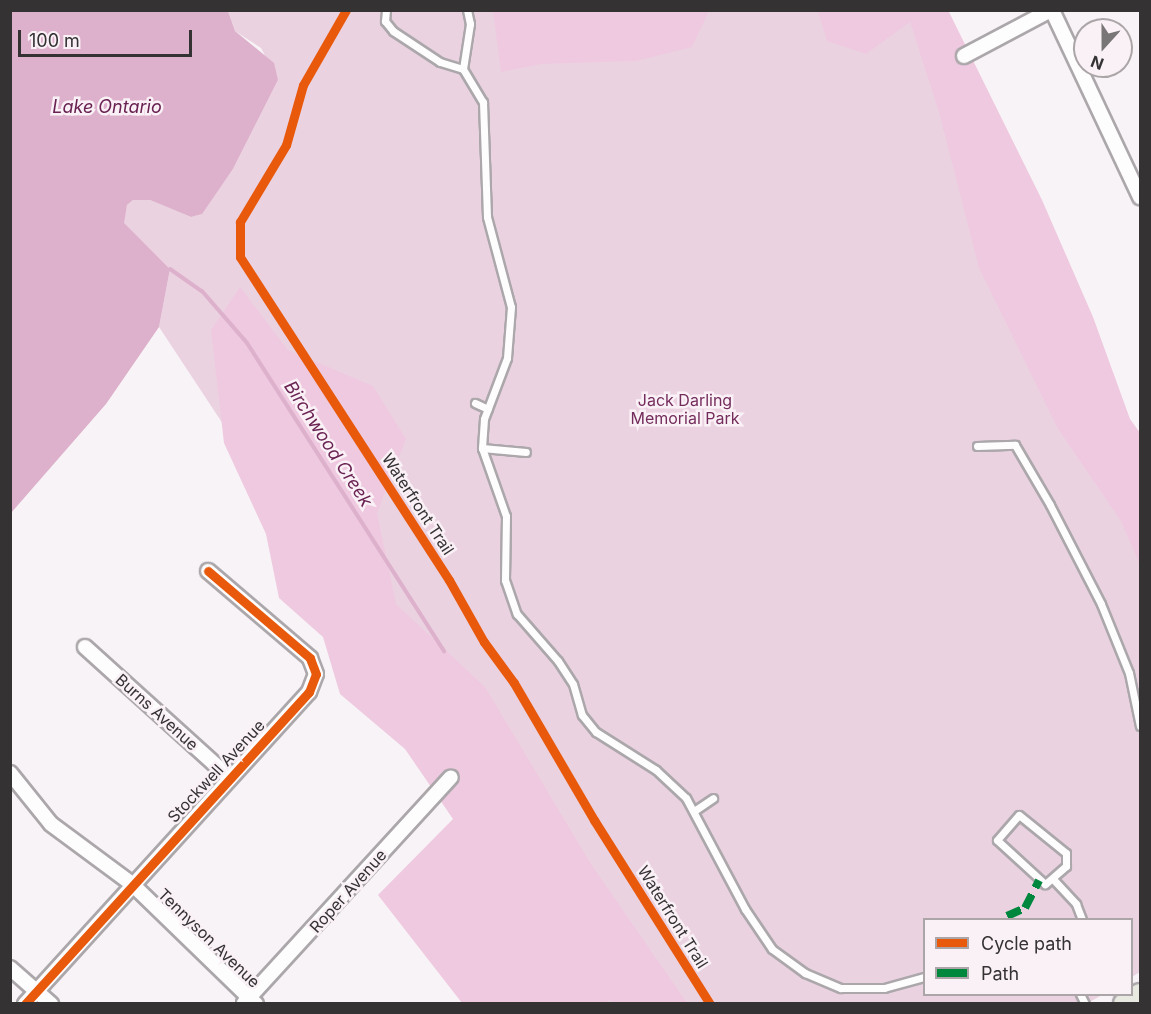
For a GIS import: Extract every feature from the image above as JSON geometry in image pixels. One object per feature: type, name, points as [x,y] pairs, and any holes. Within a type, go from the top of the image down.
[{"type":"main road","points":[[1125,1004],[1140,995]]},
{"type":"street","points":[[964,56],[1051,10],[1140,197]]},
{"type":"street","name":"Stockwell Avenue","points":[[25,1004],[229,777],[309,692],[316,674],[310,658],[208,571]]},
{"type":"street","name":"Burns Avenue","points":[[85,647],[229,777]]},
{"type":"street","name":"Tennyson Avenue","points":[[10,773],[51,824],[132,885],[249,1001]]},
{"type":"street","name":"Roper Avenue","points":[[249,1001],[451,777]]},
{"type":"street","points":[[10,968],[51,1004]]},
{"type":"lane","points":[[386,10],[385,21],[393,31],[440,62],[463,69]]},
{"type":"lane","points":[[467,10],[470,24],[463,69],[483,102],[487,217],[511,307],[507,358],[488,409],[482,448],[506,516],[505,580],[517,614],[558,661],[573,684],[582,715],[596,732],[667,778],[694,811],[757,928],[789,964],[841,988],[884,988],[923,977]]},
{"type":"lane","points":[[475,403],[488,409]]},
{"type":"lane","points":[[977,446],[1015,445],[1050,505],[1101,604],[1129,673],[1140,726]]},
{"type":"lane","points":[[482,448],[526,452]]},
{"type":"lane","points":[[694,811],[713,798]]},
{"type":"lane","points":[[1019,815],[1066,854],[1066,866],[1053,879],[1045,884],[997,840],[1019,815]]},
{"type":"lane","points":[[1053,879],[1076,904],[1081,918]]},
{"type":"green space","name":"Jack Darling Memorial Park","points":[[228,11],[938,11],[1140,455],[1140,972],[1133,976],[1133,918],[923,918],[923,996],[1100,996],[1086,1004],[605,1003],[159,327],[170,269],[123,223],[127,205],[133,200],[150,200],[191,217],[201,214],[233,169],[278,80],[261,48],[235,31]]},
{"type":"shaded area","points":[[493,10],[709,11],[692,47],[636,61],[541,64],[501,72]]},
{"type":"shaded area","points":[[818,11],[949,12],[1042,200],[1093,317],[1130,419],[1140,433],[1140,565],[1121,521],[1058,429],[979,268],[939,112],[910,22],[866,54],[827,41]]},
{"type":"shaded area","points":[[240,287],[288,350],[373,386],[406,439],[377,513],[396,604],[485,687],[591,864],[687,1003],[612,1003],[610,999],[605,1004],[462,1003],[378,895],[453,819],[405,749],[340,694],[323,637],[279,598],[266,534],[224,443],[211,330]]},
{"type":"water","name":"Lake Ontario","points":[[11,10],[228,11],[235,31],[274,63],[278,80],[233,169],[202,214],[191,217],[150,200],[133,200],[127,205],[124,223],[170,269],[159,327],[106,404],[11,513]]},
{"type":"waterway","name":"Birchwood Creek","points":[[170,269],[202,291],[247,343],[444,651]]},
{"type":"marked path","points":[[1007,916],[1025,908],[1039,880]]},
{"type":"cycle path","name":"Waterfront Trail","points":[[346,10],[303,85],[286,145],[240,222],[240,257],[449,580],[484,642],[514,683],[594,820],[710,1004]]},
{"type":"cycle path","points":[[25,1004],[309,692],[316,674],[310,658],[208,571]]}]
